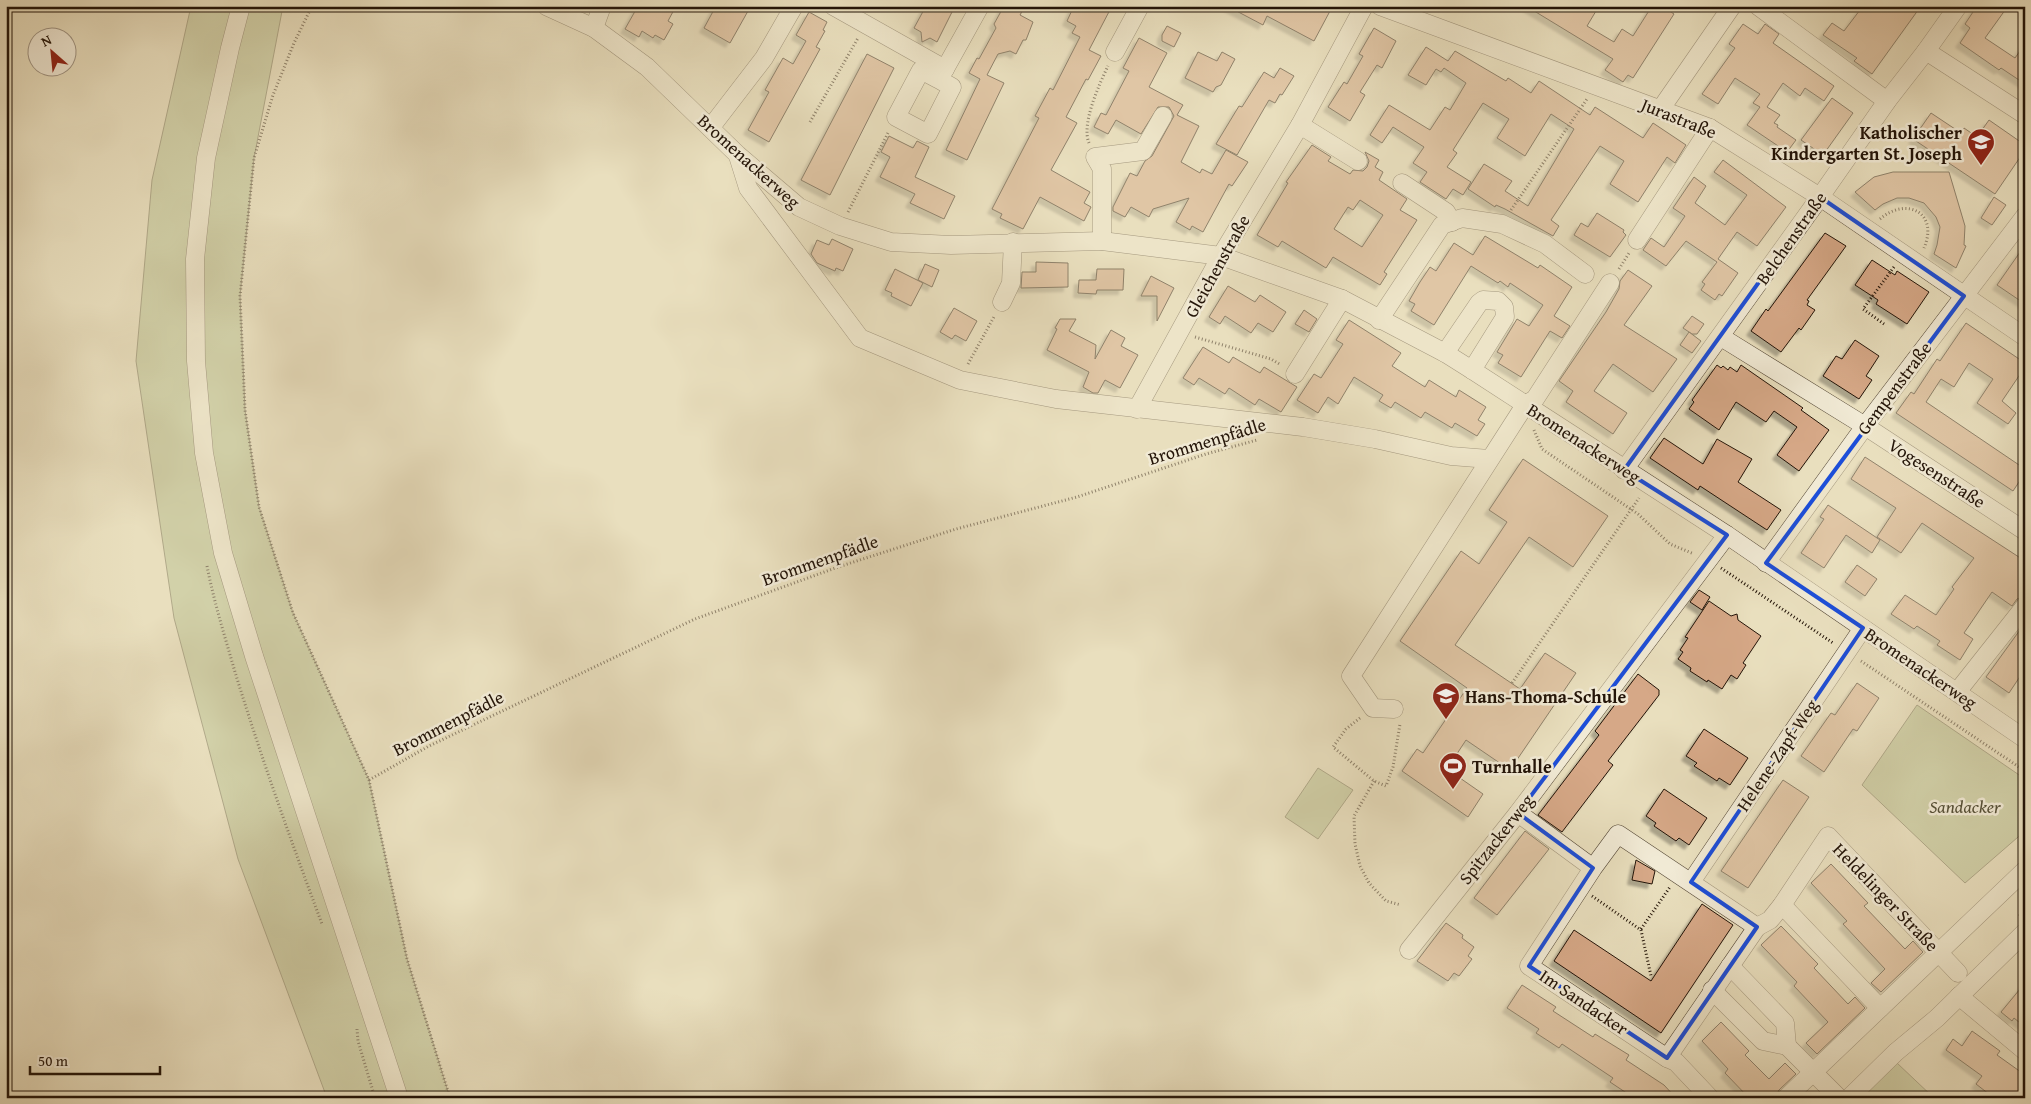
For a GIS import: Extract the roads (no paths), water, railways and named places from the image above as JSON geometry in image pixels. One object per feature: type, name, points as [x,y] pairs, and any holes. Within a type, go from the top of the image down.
[{"type":"street","points":[[241,6],[206,158],[195,259],[196,361],[204,453],[223,553],[254,656],[399,1098]]},
{"type":"street","name":"Bromenackerweg","points":[[546,6],[594,28],[647,67],[738,155],[799,207],[840,226],[891,242],[951,245],[1102,241],[1221,256],[1342,299],[1472,370],[1727,535],[2025,738]]},
{"type":"street","points":[[594,28],[602,6]]},
{"type":"street","points":[[711,127],[764,58],[794,6]]},
{"type":"street","points":[[833,6],[865,24],[941,74],[952,87],[928,134],[896,117],[921,70],[941,74]]},
{"type":"street","points":[[941,74],[980,6]]},
{"type":"street","points":[[1115,52],[1140,6]]},
{"type":"street","name":"Gleichenstraße","points":[[1137,409],[1221,256],[1300,125],[1364,6]]},
{"type":"street","name":"Jurastraße","points":[[1380,6],[1710,128],[1820,197],[2025,336]]},
{"type":"street","points":[[1660,110],[1732,6]]},
{"type":"street","points":[[1758,6],[1886,101]]},
{"type":"street","name":"Belchenstraße","points":[[1624,470],[1721,337],[1886,101],[1926,51],[1958,6]]},
{"type":"street","points":[[1926,51],[2025,115]]},
{"type":"street","points":[[1102,241],[1102,169],[1095,157],[1143,151],[1163,116]]},
{"type":"street","points":[[1300,125],[1358,161]]},
{"type":"street","points":[[1637,240],[1710,128]]},
{"type":"street","points":[[738,155],[748,188],[860,338],[960,380],[1056,399],[1303,427],[1374,439],[1451,456],[1489,459]]},
{"type":"street","points":[[1402,183],[1446,212],[1452,222]]},
{"type":"street","name":"Gempenstraße","points":[[1766,563],[1865,426],[2025,216]]},
{"type":"street","points":[[1380,320],[1442,225],[1462,218],[1502,224],[1545,244],[1585,274]]},
{"type":"street","points":[[1002,302],[1012,284],[1013,242]]},
{"type":"street","points":[[1394,709],[1373,708],[1351,676],[1489,459],[1525,405],[1535,399],[1610,283]]},
{"type":"street","points":[[1295,374],[1342,299]]},
{"type":"street","points":[[1445,354],[1479,303],[1483,300],[1498,301],[1504,307],[1505,317],[1472,370]]},
{"type":"street","name":"Vogesenstraße","points":[[1721,337],[1865,426],[2025,531]]},
{"type":"street","name":"Spitzackerweg","points":[[1409,950],[1518,813],[1727,535]]},
{"type":"street","points":[[1957,692],[2025,606]]},
{"type":"street","name":"Helene-Zapf-Weg","points":[[1685,878],[1863,628]]},
{"type":"street","points":[[1518,813],[1593,868]]},
{"type":"street","name":"Im Sandacker","points":[[1668,1058],[1529,966],[1579,888],[1618,834],[1757,927]]},
{"type":"street","name":"Heldelinger Straße","points":[[1757,927],[1770,920],[1782,905],[1828,836],[1939,952],[1970,969]]},
{"type":"street","points":[[1786,1098],[2025,870]]},
{"type":"street","points":[[1782,905],[1880,1008]]},
{"type":"street","points":[[1710,1098],[1676,1062],[1668,1058],[1712,990],[1757,927]]},
{"type":"street","points":[[1849,1098],[1896,1052],[1937,1018],[1959,996],[1970,969],[2025,932]]},
{"type":"street","points":[[1730,966],[1785,1023],[1787,1046]]},
{"type":"street","points":[[1712,990],[1763,1041],[1787,1046],[1839,1098]]},
{"type":"street","points":[[1959,996],[2025,1051]]},
{"type":"place","name":"Katholischer Kindergarten St. Joseph","points":[[1981,166]]},
{"type":"place","name":"Hans-Thoma-Schule","points":[[1446,720]]},
{"type":"place","name":"Turnhalle","points":[[1453,790]]},
{"type":"park label","name":"Sandacker","points":[[1965,806]]}]
